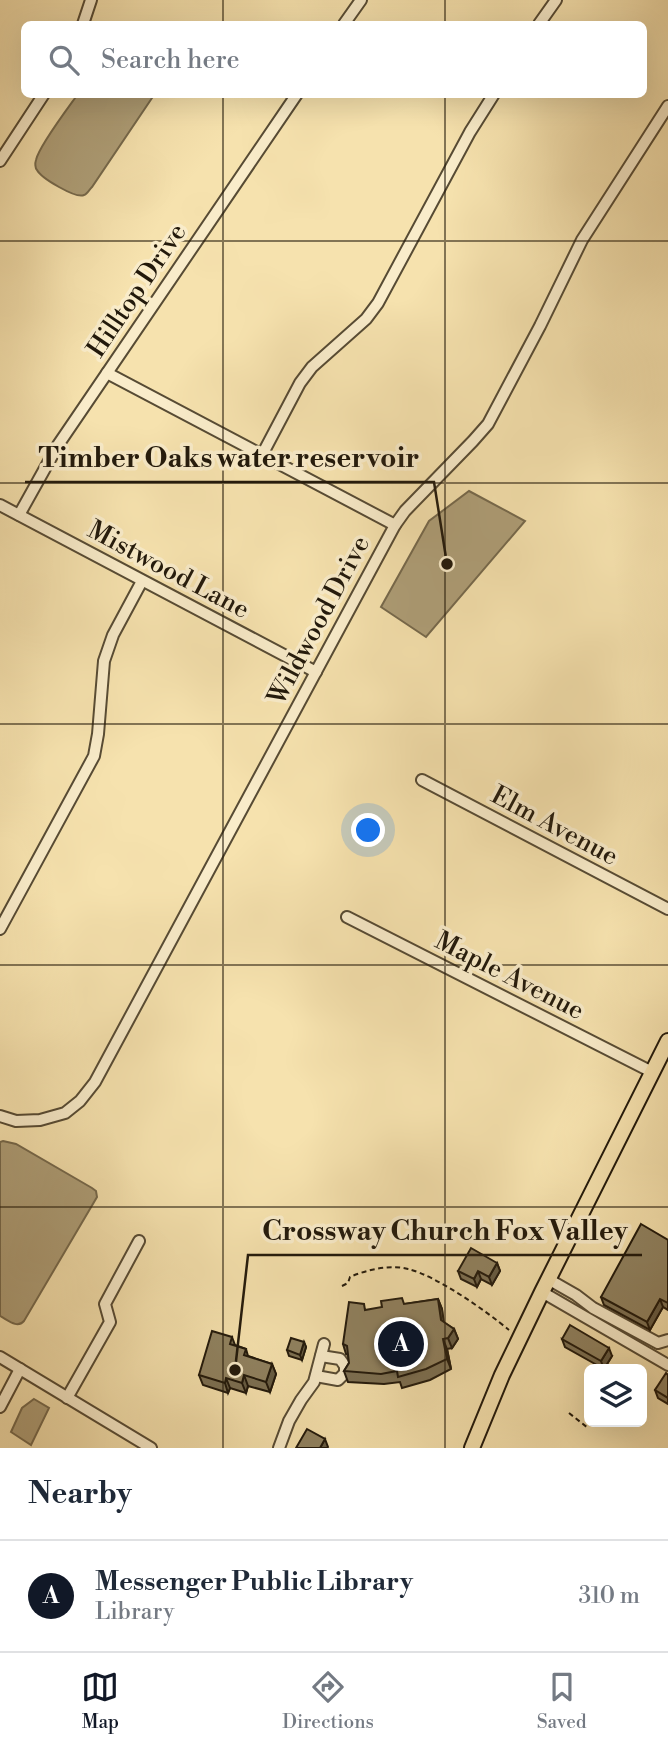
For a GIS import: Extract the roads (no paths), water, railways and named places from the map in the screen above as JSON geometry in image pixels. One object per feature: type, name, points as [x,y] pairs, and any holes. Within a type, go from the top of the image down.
[{"type":"main road","points":[[472,1448],[502,1375],[668,1041]]},
{"type":"street","points":[[84,21],[91,0]]},
{"type":"street","points":[[346,21],[361,0]]},
{"type":"street","points":[[541,21],[556,0]]},
{"type":"street","points":[[0,161],[41,98]]},
{"type":"street","name":"Hilltop Drive","points":[[19,515],[58,445],[294,98]]},
{"type":"street","points":[[262,455],[300,383],[312,367],[366,319],[378,303],[470,132],[491,98]]},
{"type":"street","name":"Wildwood Drive","points":[[0,1116],[16,1121],[40,1120],[65,1113],[80,1101],[95,1082],[395,525],[405,511],[488,424],[543,321],[582,240],[668,106]]},
{"type":"street","points":[[107,373],[395,525]]},
{"type":"street","name":"Mistwood Lane","points":[[0,505],[316,671]]},
{"type":"street","points":[[0,929],[94,755],[104,660],[142,581]]},
{"type":"street","name":"Elm Avenue","points":[[422,780],[668,909]]},
{"type":"street","name":"Maple Avenue","points":[[348,918],[652,1072]]},
{"type":"street","points":[[66,1398],[110,1322],[105,1304],[139,1241]]},
{"type":"street","points":[[545,1286],[576,1295],[593,1308],[658,1343],[668,1340]]},
{"type":"street","points":[[545,1286],[668,1365]]},
{"type":"street","points":[[279,1448],[289,1421],[314,1382],[323,1350],[340,1359],[345,1366],[345,1373],[338,1380],[316,1376]]},
{"type":"street","points":[[0,1357],[151,1448]]},
{"type":"street","points":[[0,1407],[20,1369]]},
{"type":"place","name":"Timber Oaks water reservoir","points":[[447,564]]},
{"type":"place","name":"Messenger Public Library","points":[[401,1344]]},
{"type":"place","name":"Crossway Church Fox Valley","points":[[235,1370]]}]
